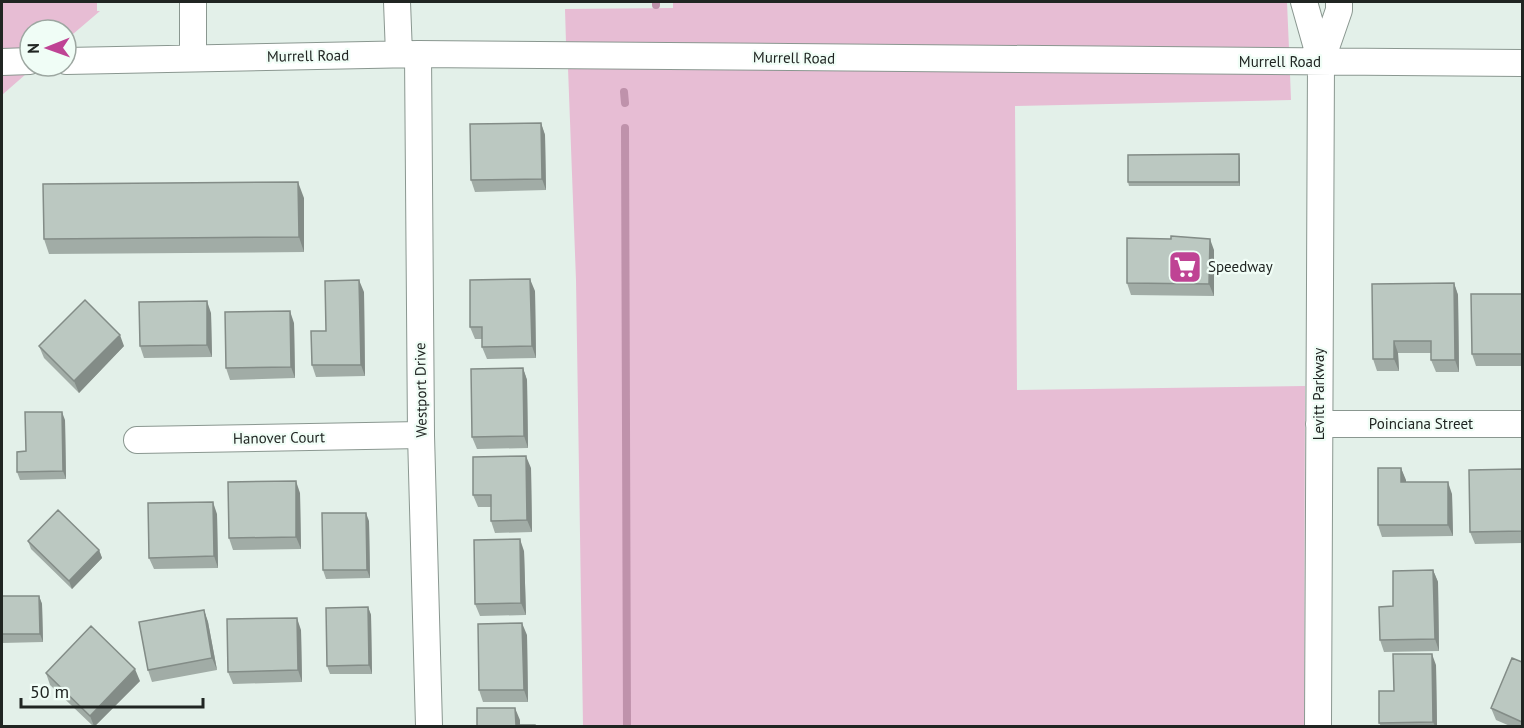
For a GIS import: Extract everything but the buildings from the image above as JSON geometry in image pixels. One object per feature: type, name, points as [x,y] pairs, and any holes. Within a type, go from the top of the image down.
[{"type":"street","points":[[193,2],[193,58]]},
{"type":"street","name":"Westport Drive","points":[[397,2],[408,54],[429,726]]},
{"type":"street","points":[[1304,2],[1321,62]]},
{"type":"street","points":[[1321,62],[1339,10],[1339,2]]},
{"type":"street","name":"Murrell Road","points":[[78,61],[408,54],[1522,63]]},
{"type":"street","points":[[2,62],[18,62]]},
{"type":"street","name":"Levitt Parkway","points":[[1318,726],[1321,62]]},
{"type":"street","name":"Poinciana Street","points":[[1319,424],[1522,424]]},
{"type":"street","name":"Hanover Court","points":[[137,440],[421,435]]},
{"type":"shaded area","points":[[2,2],[97,2],[97,11],[100,11],[78,30],[78,18],[18,18],[18,49],[2,50]]},
{"type":"shaded area","points":[[673,2],[1287,2],[1289,49],[566,43],[565,9],[673,8]]},
{"type":"shaded area","points":[[568,68],[1290,74],[1291,100],[1015,106],[1017,390],[1305,386],[1304,726],[583,726],[576,280]]},
{"type":"shaded area","points":[[18,74],[18,78],[21,78],[2,95],[2,75]]},
{"type":"waterway","points":[[624,92],[625,103]]},
{"type":"waterway","points":[[625,128],[627,726]]},
{"type":"place","name":"Speedway","points":[[1185,267]]}]
